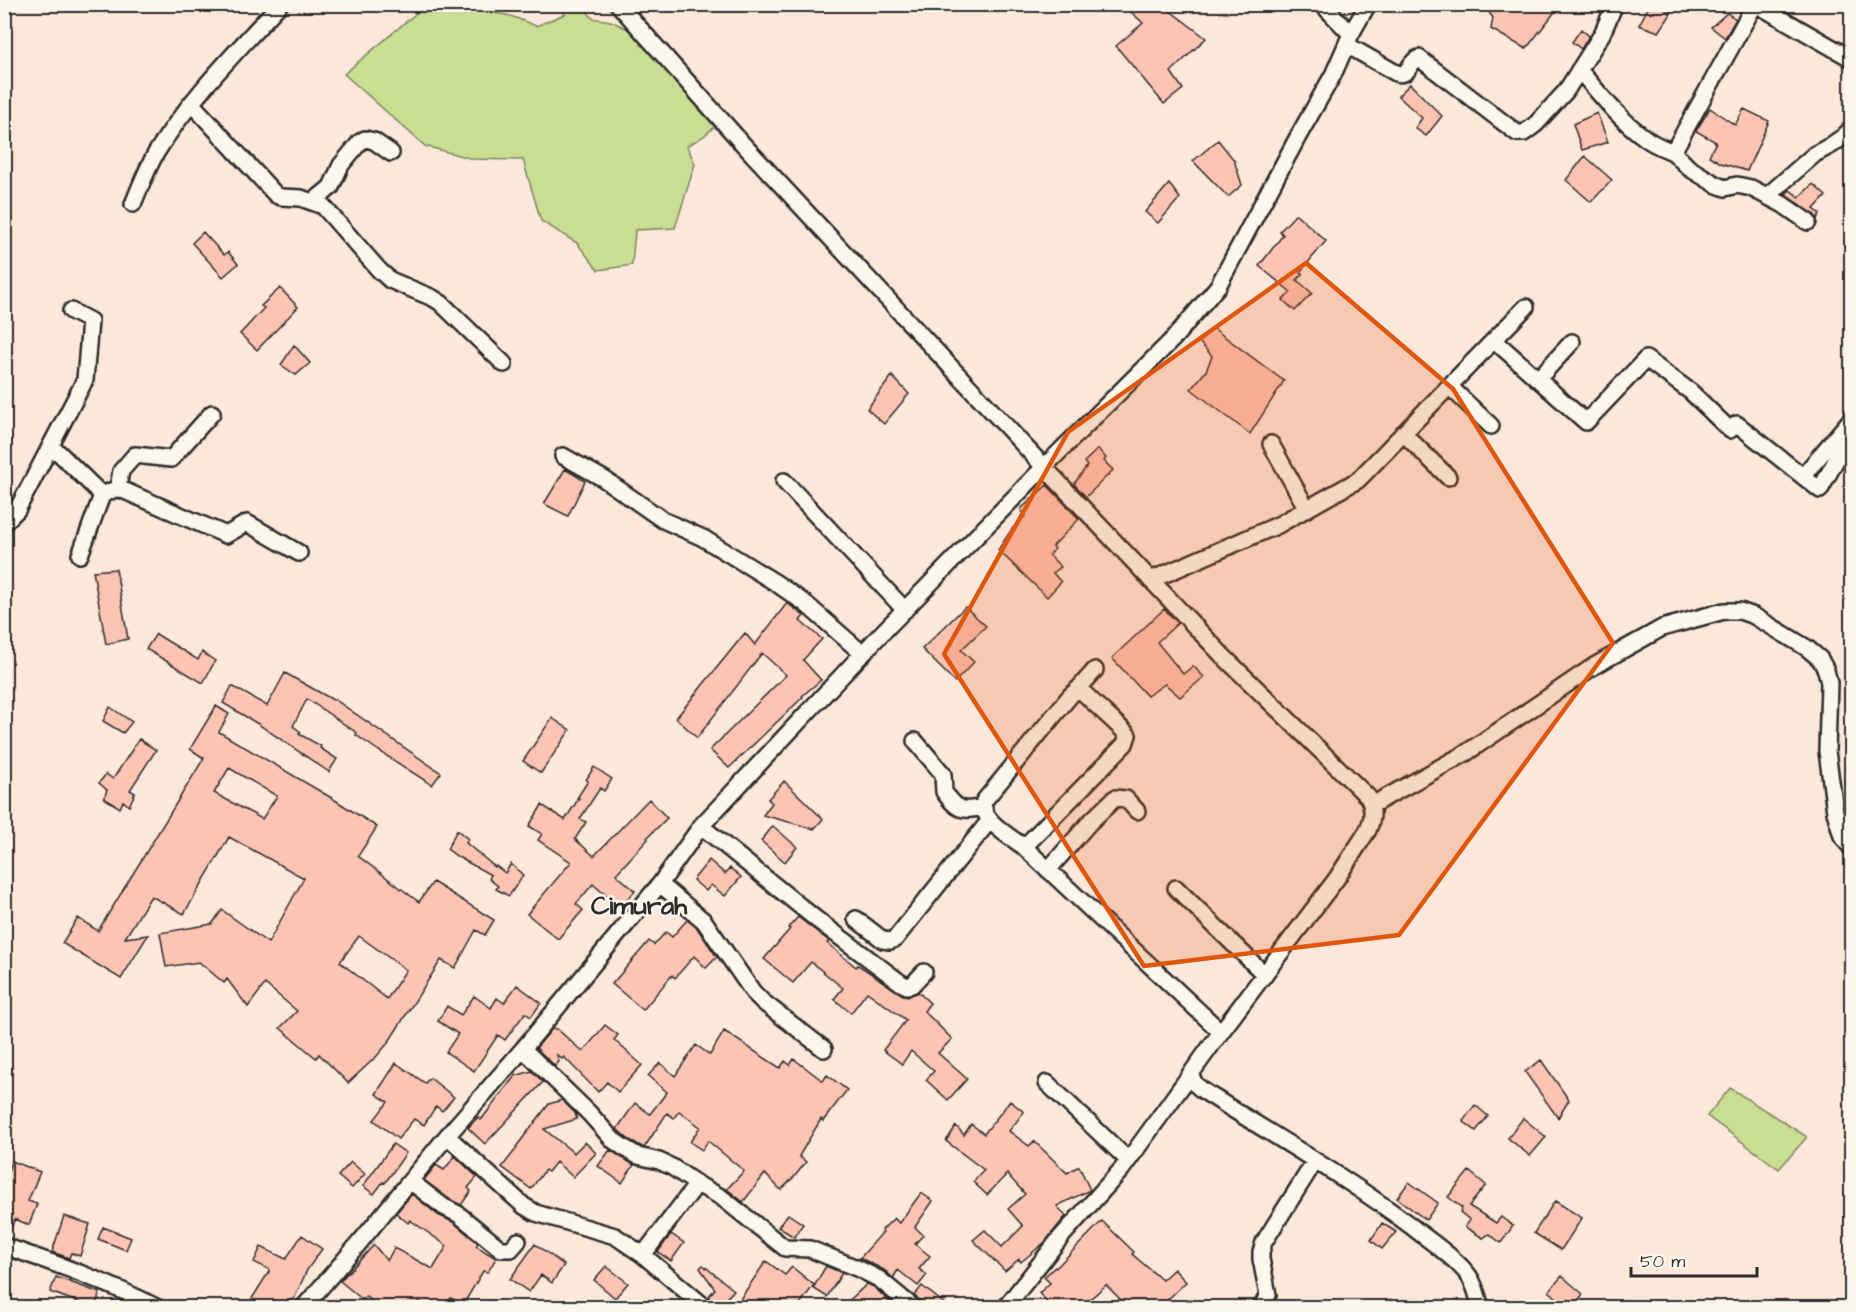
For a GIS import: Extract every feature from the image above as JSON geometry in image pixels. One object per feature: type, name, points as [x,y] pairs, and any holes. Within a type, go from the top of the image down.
[{"type":"street","points":[[133,204],[155,155],[192,104],[223,66],[280,4]]},
{"type":"street","points":[[618,4],[741,142],[1044,468],[1223,656],[1361,790],[1372,805],[1368,830],[1337,878],[1221,1032],[1128,1161],[1061,1237],[1005,1308]]},
{"type":"street","points":[[1322,4],[1349,39],[1396,73],[1405,73],[1412,61],[1419,58],[1516,132],[1524,133],[1536,124],[1566,91],[1602,34],[1615,4]]},
{"type":"street","points":[[303,1308],[447,1136],[524,1049],[660,884],[701,826],[905,610],[1173,339],[1218,286],[1333,75],[1368,4]]},
{"type":"street","points":[[1673,152],[1756,4],[1851,59]]},
{"type":"street","points":[[1579,70],[1614,110],[1644,138],[1673,152],[1689,168],[1725,188],[1744,185],[1782,204],[1808,222]]},
{"type":"street","points":[[192,104],[276,195],[301,198],[323,206],[384,275],[402,286],[441,303],[504,364]]},
{"type":"street","points":[[1767,196],[1815,154],[1837,142],[1851,128]]},
{"type":"street","points":[[313,202],[331,187],[341,165],[360,142],[365,139],[374,141],[392,153]]},
{"type":"street","points":[[1151,580],[1278,525],[1358,480],[1526,307]]},
{"type":"street","points":[[4,523],[17,510],[85,380],[90,321],[71,311]]},
{"type":"street","points":[[1494,340],[1586,422],[1646,359],[1692,392],[1730,430],[1737,424],[1820,490],[1851,430]]},
{"type":"street","points":[[1538,379],[1572,342]]},
{"type":"street","points":[[1449,386],[1491,426]]},
{"type":"street","points":[[118,488],[122,471],[135,455],[171,459],[212,413]]},
{"type":"street","points":[[1803,476],[1851,418]]},
{"type":"street","points":[[1403,433],[1448,477]]},
{"type":"street","points":[[1271,444],[1307,509]]},
{"type":"street","points":[[49,449],[58,452],[102,495]]},
{"type":"street","points":[[563,456],[604,479],[663,520],[703,538],[776,583],[806,604],[863,654]]},
{"type":"street","points":[[784,481],[905,610]]},
{"type":"street","points":[[80,555],[102,495],[118,488],[226,536],[247,523],[299,553]]},
{"type":"street","points":[[1372,805],[1466,753],[1594,666],[1662,628],[1724,611],[1740,611],[1754,616],[1807,648],[1820,660],[1826,670],[1829,683],[1827,751],[1833,802],[1842,836],[1851,849]]},
{"type":"street","points":[[856,919],[883,939],[890,941],[895,939],[986,814],[984,801],[1070,696],[1095,670]]},
{"type":"street","points":[[1024,847],[1128,740],[1128,735],[1079,688]]},
{"type":"street","points":[[915,741],[943,774],[944,792],[960,809],[986,814],[1221,1032]]},
{"type":"street","points":[[1048,870],[1090,822],[1115,798],[1126,799],[1137,811]]},
{"type":"street","points":[[701,826],[816,919],[901,983],[907,986],[912,985],[924,972]]},
{"type":"street","points":[[660,884],[704,921],[753,992],[824,1049]]},
{"type":"street","points":[[1176,888],[1265,975]]},
{"type":"street","points":[[524,1049],[589,1113],[612,1140],[638,1156],[672,1167],[722,1197],[785,1248],[810,1249],[859,1269],[879,1279],[914,1308]]},
{"type":"street","points":[[1190,1074],[1195,1084],[1203,1090],[1392,1212],[1465,1270],[1475,1288],[1481,1308]]},
{"type":"street","points":[[1047,1083],[1128,1161]]},
{"type":"street","points":[[447,1136],[524,1206],[536,1213],[615,1236],[643,1255],[706,1308]]},
{"type":"street","points":[[1261,1308],[1268,1295],[1261,1259],[1264,1242],[1315,1161]]},
{"type":"street","points":[[410,1181],[444,1207],[458,1214],[501,1249],[511,1249],[518,1241]]},
{"type":"street","points":[[643,1255],[697,1184]]},
{"type":"street","points":[[4,1246],[75,1269],[158,1308]]},
{"type":"highlighted area","points":[[1306,263],[1453,389],[1613,643],[1399,935],[1144,966],[944,654],[1068,432]]},
{"type":"green space","points":[[426,5],[474,5],[483,11],[511,16],[536,26],[565,14],[562,5],[583,5],[592,18],[611,21],[630,30],[716,125],[704,136],[687,146],[695,164],[675,228],[635,230],[632,265],[598,270],[577,243],[541,221],[523,160],[473,159],[425,146],[344,74]]},
{"type":"green space","points":[[1730,1088],[1807,1137],[1779,1169],[1707,1116]]},
{"type":"building","points":[[1137,4],[1161,4],[1206,38],[1171,72],[1183,89],[1164,104],[1116,46],[1143,23],[1131,12]]},
{"type":"building","points":[[1483,4],[1561,4],[1526,49],[1491,29],[1493,18]]},
{"type":"building","points":[[1650,4],[1659,4],[1671,14],[1659,32],[1639,25]]},
{"type":"building","points":[[1727,13],[1736,19],[1725,38],[1711,27]]},
{"type":"building","points":[[1581,29],[1589,36],[1581,49],[1572,42]]},
{"type":"building","points":[[1410,84],[1442,116],[1426,136],[1415,128],[1422,118],[1398,96]]},
{"type":"building","points":[[1710,108],[1735,125],[1744,109],[1769,121],[1747,171],[1721,163],[1709,156],[1716,142],[1696,131]]},
{"type":"building","points":[[1597,113],[1608,142],[1582,150],[1573,124]]},
{"type":"building","points":[[1218,140],[1234,160],[1242,185],[1228,197],[1193,161]]},
{"type":"building","points":[[1585,156],[1612,180],[1591,202],[1566,180]]},
{"type":"building","points":[[1169,184],[1180,198],[1158,223],[1145,212]]},
{"type":"building","points":[[1813,184],[1826,196],[1814,209],[1820,214],[1817,219],[1814,214],[1785,195],[1790,190],[1799,197]]},
{"type":"building","points":[[1296,214],[1326,241],[1300,272],[1303,274],[1297,280],[1312,293],[1295,311],[1283,300],[1291,292],[1259,266],[1283,235],[1280,231]]},
{"type":"building","points":[[203,232],[224,255],[228,252],[238,264],[223,277],[192,243]]},
{"type":"building","points":[[280,288],[298,307],[257,350],[240,334],[264,308],[261,306]]},
{"type":"building","points":[[1213,328],[1284,381],[1250,434],[1191,389],[1206,371],[1212,356],[1199,342]]},
{"type":"building","points":[[294,345],[310,363],[296,375],[281,365]]},
{"type":"building","points":[[892,376],[909,394],[884,424],[867,409]]},
{"type":"building","points":[[1098,449],[1106,458],[1104,461],[1113,470],[1086,497],[1074,484],[1087,466],[1084,462]]},
{"type":"building","points":[[565,469],[585,481],[568,516],[544,504]]},
{"type":"building","points":[[1047,485],[1079,519],[1053,546],[1055,549],[1049,555],[1061,567],[1053,573],[1061,582],[1047,597],[998,550],[1012,529],[1025,516],[1021,509]]},
{"type":"building","points":[[116,569],[128,639],[106,644],[93,571]]},
{"type":"building","points":[[787,603],[804,616],[800,621],[822,639],[803,660],[821,680],[729,768],[710,750],[786,675],[762,653],[697,738],[676,718],[745,633],[755,645]]},
{"type":"building","points":[[965,607],[986,626],[961,650],[974,662],[955,682],[922,649]]},
{"type":"building","points":[[1164,609],[1178,623],[1157,642],[1183,674],[1193,666],[1204,677],[1180,697],[1165,684],[1147,696],[1112,658]]},
{"type":"building","points":[[156,634],[198,660],[202,652],[215,661],[203,683],[146,649]]},
{"type":"building","points":[[285,673],[334,699],[441,773],[432,785],[379,751],[307,699],[293,726],[301,732],[299,734],[321,746],[320,748],[337,759],[329,772],[223,703],[232,686],[267,706]]},
{"type":"building","points":[[216,706],[229,714],[219,732],[377,827],[358,856],[419,902],[433,882],[494,920],[485,935],[476,930],[455,968],[441,960],[388,1043],[348,1083],[319,1054],[316,1058],[280,1028],[297,1011],[265,984],[248,1007],[227,979],[224,983],[199,962],[166,967],[160,933],[212,924],[222,910],[268,943],[304,878],[229,837],[184,914],[151,896],[125,938],[148,935],[121,979],[62,943],[78,918],[98,931],[204,758],[190,749]],"holes":[[[229,768],[277,796],[262,819],[214,793]],[[359,936],[406,970],[387,999],[340,962]]]},
{"type":"building","points":[[110,707],[132,722],[123,733],[103,721]]},
{"type":"building","points":[[552,718],[570,730],[541,773],[523,761]]},
{"type":"building","points":[[139,739],[156,750],[130,790],[135,793],[129,806],[123,801],[120,808],[104,798],[107,790],[99,783],[106,774],[113,779]]},
{"type":"building","points":[[594,767],[612,779],[604,791],[600,788],[580,819],[586,822],[575,839],[594,856],[649,799],[667,818],[616,874],[635,891],[620,908],[593,884],[576,904],[583,910],[558,939],[527,914],[571,862],[538,840],[542,834],[529,826],[542,805],[565,820]]},
{"type":"building","points":[[784,781],[823,819],[814,829],[763,815],[772,803],[768,799]]},
{"type":"building","points":[[773,826],[797,847],[785,862],[761,841]]},
{"type":"building","points":[[457,830],[468,839],[466,843],[495,867],[505,873],[511,864],[523,875],[509,896],[496,889],[498,886],[489,879],[491,875],[447,849]]},
{"type":"building","points":[[709,860],[725,874],[730,868],[741,877],[725,896],[711,885],[706,891],[693,880]]},
{"type":"building","points":[[798,917],[829,941],[827,943],[856,967],[858,965],[903,995],[909,996],[918,992],[930,1003],[924,1011],[952,1039],[938,1053],[967,1079],[948,1100],[926,1080],[934,1071],[911,1051],[902,1064],[883,1050],[906,1020],[867,992],[851,1013],[834,999],[843,988],[811,962],[793,983],[764,959]]},
{"type":"building","points":[[687,920],[697,928],[717,957],[706,968],[694,956],[675,978],[672,975],[643,1010],[612,984],[649,941],[654,945],[666,932],[672,937]]},
{"type":"building","points":[[517,985],[541,1003],[531,1017],[525,1013],[505,1040],[498,1035],[474,1071],[446,1052],[458,1034],[438,1021],[447,1006],[461,1015],[474,996],[491,1008],[497,998],[504,1003]]},
{"type":"building","points":[[605,1025],[618,1035],[614,1040],[642,1065],[618,1092],[607,1082],[598,1092],[564,1057],[562,1059],[557,1055],[559,1062],[555,1066],[536,1048],[552,1029],[557,1029],[583,1052]]},
{"type":"building","points":[[724,1031],[780,1068],[785,1061],[790,1065],[794,1059],[823,1081],[827,1075],[847,1090],[823,1121],[821,1119],[799,1156],[806,1162],[795,1176],[781,1190],[765,1174],[743,1202],[727,1189],[744,1171],[708,1141],[702,1150],[690,1142],[700,1127],[679,1111],[674,1118],[667,1113],[644,1148],[628,1139],[617,1129],[635,1103],[650,1114],[667,1092],[648,1076],[660,1063],[675,1076],[696,1045],[710,1055]]},
{"type":"building","points":[[1541,1060],[1569,1100],[1558,1118],[1525,1072]]},
{"type":"building","points":[[396,1063],[425,1083],[430,1078],[454,1097],[442,1111],[436,1106],[424,1125],[414,1119],[398,1139],[374,1120],[388,1102],[376,1094]]},
{"type":"building","points":[[532,1071],[543,1082],[485,1144],[468,1128],[478,1117],[481,1120],[515,1076]]},
{"type":"building","points":[[562,1100],[575,1113],[577,1119],[544,1129],[574,1153],[585,1142],[596,1153],[573,1177],[556,1162],[548,1172],[545,1170],[531,1189],[502,1167],[549,1104]]},
{"type":"building","points":[[1010,1101],[1024,1112],[1009,1131],[1029,1146],[1034,1141],[1067,1173],[1079,1166],[1090,1190],[1057,1206],[1066,1216],[1044,1243],[1021,1262],[1019,1259],[1005,1271],[973,1240],[985,1230],[1002,1247],[1023,1226],[1008,1209],[1025,1194],[1007,1174],[987,1195],[973,1182],[984,1170],[946,1141],[956,1126],[964,1135],[971,1124],[984,1134]]},
{"type":"building","points":[[1475,1105],[1488,1116],[1476,1131],[1463,1121]]},
{"type":"building","points":[[1523,1118],[1546,1137],[1530,1156],[1508,1138]]},
{"type":"building","points":[[393,1144],[406,1153],[385,1183],[383,1182],[374,1194],[363,1186]]},
{"type":"building","points":[[610,1150],[634,1165],[622,1183],[598,1166]]},
{"type":"building","points":[[455,1156],[477,1177],[468,1188],[471,1191],[461,1205],[424,1180],[436,1165],[444,1170]]},
{"type":"building","points":[[12,1161],[40,1172],[28,1201],[37,1204],[29,1225],[15,1219],[7,1237],[4,1237],[4,1180]]},
{"type":"building","points":[[351,1162],[365,1174],[352,1188],[338,1176]]},
{"type":"building","points":[[1469,1171],[1486,1185],[1469,1206],[1496,1223],[1501,1217],[1513,1226],[1501,1243],[1489,1234],[1483,1238],[1465,1227],[1470,1220],[1460,1212],[1462,1208],[1448,1197]]},
{"type":"building","points":[[1409,1182],[1438,1203],[1426,1220],[1397,1198]]},
{"type":"building","points":[[921,1193],[933,1201],[915,1227],[923,1235],[915,1244],[930,1256],[919,1269],[927,1275],[918,1286],[898,1270],[893,1278],[884,1270],[860,1258],[894,1218],[899,1223]]},
{"type":"building","points":[[412,1194],[438,1215],[453,1222],[478,1243],[476,1246],[496,1258],[488,1272],[483,1271],[463,1305],[451,1298],[443,1308],[426,1308],[419,1301],[414,1308],[380,1308],[366,1296],[363,1300],[340,1281],[374,1245],[387,1261],[394,1248],[433,1269],[447,1246],[410,1220],[408,1223],[396,1213]]},
{"type":"building","points":[[1555,1201],[1582,1218],[1561,1250],[1534,1233]]},
{"type":"building","points":[[788,1214],[803,1224],[794,1237],[778,1227]]},
{"type":"building","points":[[64,1216],[90,1224],[80,1256],[71,1253],[69,1258],[52,1252]]},
{"type":"building","points":[[1102,1221],[1134,1252],[1132,1254],[1162,1280],[1174,1269],[1186,1282],[1159,1308],[1129,1308],[1106,1285],[1080,1308],[1052,1308],[1039,1293],[1050,1283],[1044,1277],[1056,1268]]},
{"type":"building","points":[[1382,1223],[1396,1232],[1382,1249],[1371,1240]]},
{"type":"building","points":[[103,1227],[131,1238],[126,1250],[98,1239]]},
{"type":"building","points":[[671,1234],[684,1243],[671,1261],[658,1252]]},
{"type":"building","points":[[302,1235],[322,1249],[307,1270],[295,1297],[286,1306],[281,1301],[275,1308],[246,1308],[270,1270],[254,1262],[261,1247],[286,1259]]},
{"type":"building","points":[[535,1244],[564,1265],[552,1283],[541,1275],[529,1292],[510,1279]]},
{"type":"building","points":[[766,1261],[785,1275],[792,1267],[814,1285],[797,1308],[770,1308],[762,1302],[757,1308],[734,1308]]},
{"type":"building","points":[[703,1265],[734,1290],[719,1306],[708,1297],[715,1289],[700,1268]]},
{"type":"building","points":[[606,1266],[628,1283],[615,1298],[594,1280]]},
{"type":"building","points":[[826,1266],[842,1273],[827,1297],[813,1288]]},
{"type":"building","points":[[1562,1276],[1583,1294],[1572,1308],[1568,1308],[1549,1291]]},
{"type":"building","points":[[56,1277],[100,1293],[94,1308],[50,1292]]},
{"type":"building","points":[[867,1284],[874,1287],[896,1308],[841,1308]]},
{"type":"building","points":[[922,1286],[950,1308],[923,1308],[921,1301],[914,1296]]},
{"type":"district","name":"Cimurah","points":[[639,906]]}]
